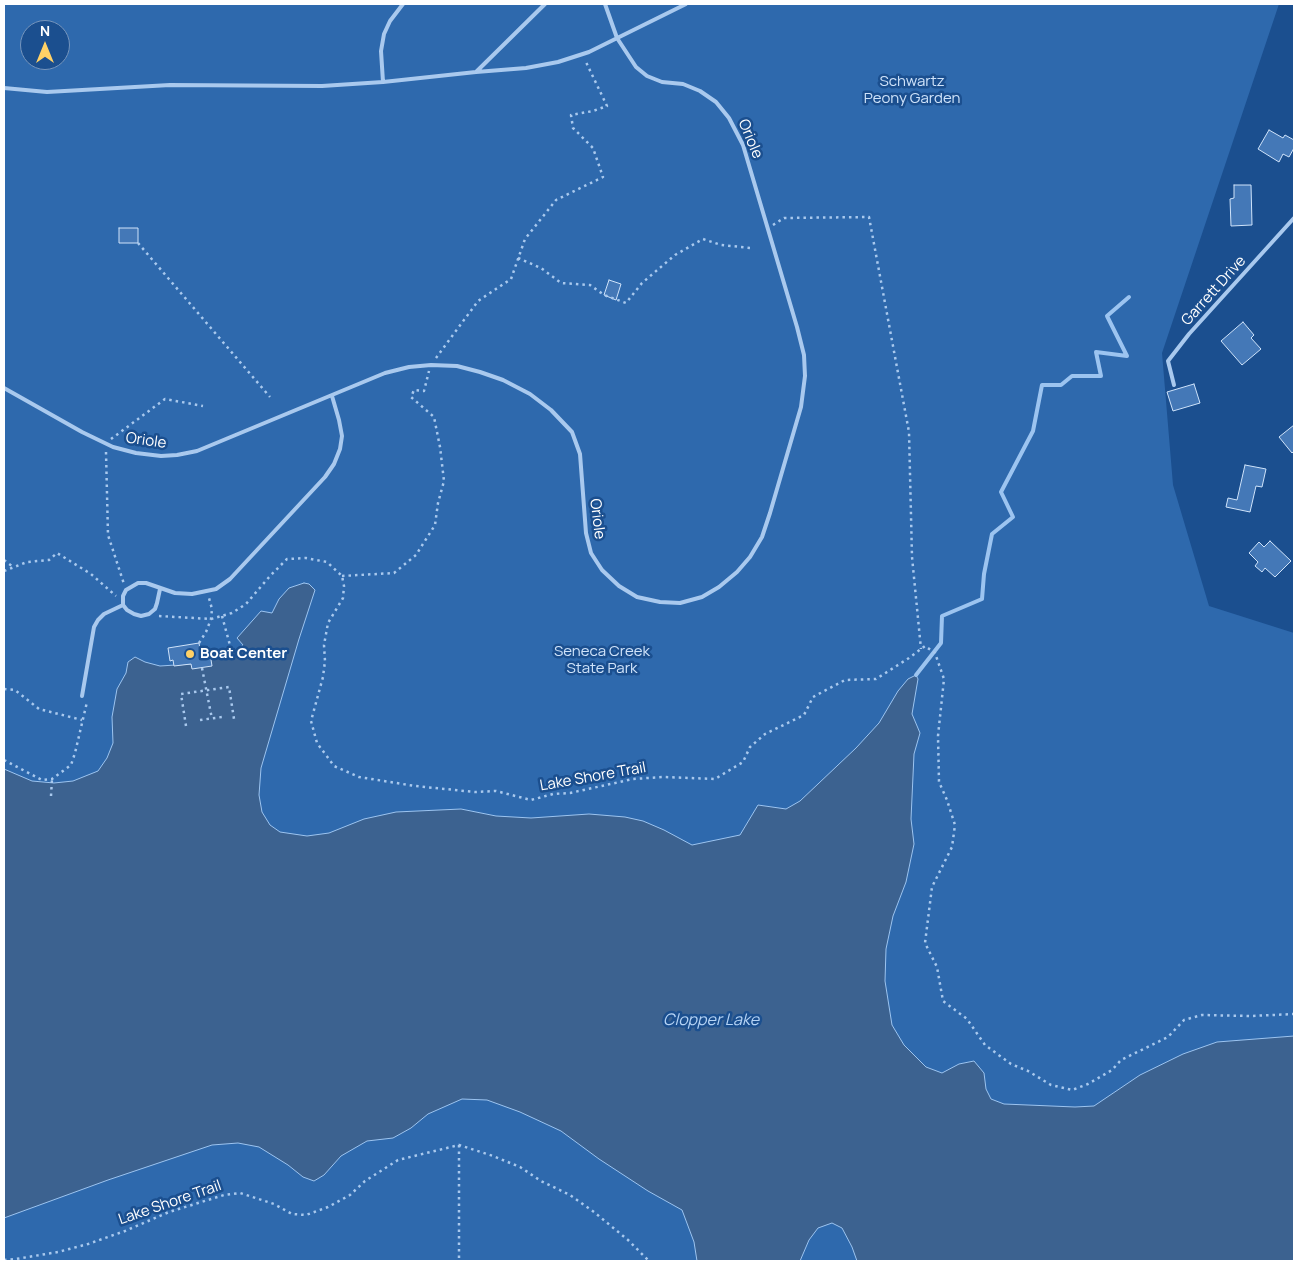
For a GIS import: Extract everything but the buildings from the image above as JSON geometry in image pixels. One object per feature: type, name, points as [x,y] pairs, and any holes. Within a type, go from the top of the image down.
[{"type":"lane","points":[[383,82],[381,51],[384,34],[390,21],[403,4]]},
{"type":"lane","points":[[476,72],[545,4]]},
{"type":"lane","name":"Oriole","points":[[4,388],[82,432],[106,443],[136,453],[161,456],[197,451],[384,373],[410,367],[431,365],[457,366],[503,380],[537,399],[551,410],[572,432],[580,454],[586,533],[591,553],[602,570],[619,586],[637,597],[660,602],[680,603],[702,597],[719,587],[737,572],[750,557],[762,537],[801,406],[804,355],[743,145],[729,118],[716,102],[700,91],[683,84],[662,82],[647,76],[629,58],[618,38],[605,4]]},
{"type":"lane","points":[[4,88],[47,92],[170,85],[322,86],[526,68],[558,62],[582,54],[686,4]]},
{"type":"lane","name":"Garrett Drive","points":[[1174,385],[1168,361],[1189,334],[1294,218]]},
{"type":"lane","points":[[122,606],[126,590],[138,583],[146,583],[175,593],[192,594],[216,589],[230,579],[325,477],[334,464],[340,449],[342,436],[332,396]]},
{"type":"lane","points":[[122,606],[134,614],[141,616],[149,614],[155,609],[160,589]]},
{"type":"lane","points":[[82,696],[94,628],[104,614],[122,606]]},
{"type":"path","points":[[153,616],[211,619],[232,613],[246,604],[270,576],[287,560],[306,558],[327,562],[342,576],[394,573],[416,555],[435,525],[444,481],[434,417],[411,397],[414,390],[424,391],[431,365],[478,301],[511,279],[525,239],[556,200],[603,177],[592,148],[573,128],[571,115],[607,106],[582,54]]},
{"type":"path","points":[[768,228],[784,218],[869,217],[909,432],[912,557],[921,649]]},
{"type":"path","points":[[518,258],[541,268],[561,283],[590,285],[604,296],[626,303],[642,283],[675,255],[703,239],[721,245],[751,248]]},
{"type":"path","points":[[138,243],[270,397]]},
{"type":"path","points":[[126,590],[108,535],[106,443],[165,399],[203,406]]},
{"type":"path","points":[[4,571],[28,562],[49,560],[57,553],[91,574],[115,595],[122,606]]},
{"type":"path","points":[[4,560],[13,567]]},
{"type":"path","name":"Lake Shore Trail","points":[[342,576],[344,586],[343,598],[328,622],[324,645],[324,669],[311,722],[316,743],[334,766],[359,777],[415,786],[476,792],[496,791],[531,800],[552,794],[570,793],[633,779],[663,777],[715,779],[743,762],[750,747],[764,734],[804,715],[814,697],[845,680],[876,679],[925,646],[935,653],[944,679],[938,736],[939,782],[955,825],[952,847],[932,887],[925,943],[937,967],[943,1001],[968,1019],[985,1046],[1011,1064],[1028,1071],[1051,1085],[1072,1090],[1088,1084],[1112,1070],[1121,1060],[1168,1037],[1184,1020],[1202,1015],[1251,1016],[1294,1014]]},
{"type":"path","points":[[198,643],[206,632],[211,619],[212,609],[207,592]]},
{"type":"path","points":[[222,616],[231,649]]},
{"type":"path","points":[[202,668],[212,719]]},
{"type":"path","points":[[186,726],[182,694],[229,687],[234,719]]},
{"type":"path","points":[[4,690],[14,690],[39,709],[82,720]]},
{"type":"path","points":[[4,760],[42,780],[52,779],[71,765],[87,700],[82,696]]},
{"type":"path","points":[[200,720],[222,717]]},
{"type":"path","points":[[52,779],[52,796]]},
{"type":"path","points":[[459,1261],[459,1145],[520,1167],[541,1181],[570,1195],[621,1235],[649,1261]]},
{"type":"path","name":"Lake Shore Trail","points":[[4,1260],[58,1252],[88,1244],[125,1231],[169,1212],[224,1194],[240,1193],[274,1204],[292,1214],[306,1215],[328,1207],[350,1194],[364,1181],[398,1160],[459,1145]]},
{"type":"green space","name":"Seneca Creek State Park","points":[[4,4],[1279,4],[1162,353],[1173,485],[1209,606],[1294,633],[1294,1261],[4,1261]]},
{"type":"water","name":"Clopper Lake","points":[[304,583],[309,584],[315,590],[261,768],[259,795],[262,812],[270,825],[280,832],[307,836],[329,833],[364,819],[396,812],[461,809],[496,816],[531,818],[589,814],[625,817],[643,821],[692,845],[740,835],[758,805],[786,809],[800,801],[856,748],[879,723],[898,691],[908,679],[916,675],[918,679],[912,714],[920,733],[914,754],[911,819],[914,844],[906,882],[893,916],[886,949],[885,981],[892,1025],[904,1045],[926,1067],[942,1073],[959,1064],[974,1061],[984,1073],[986,1089],[991,1099],[1004,1104],[1075,1107],[1094,1106],[1140,1075],[1183,1054],[1217,1042],[1294,1036],[1294,1261],[857,1261],[842,1228],[832,1223],[818,1228],[809,1240],[800,1261],[697,1261],[694,1242],[682,1210],[648,1191],[561,1131],[520,1112],[487,1100],[462,1099],[428,1114],[411,1128],[393,1138],[367,1141],[341,1156],[324,1175],[314,1181],[303,1177],[259,1147],[238,1143],[212,1145],[4,1218],[4,769],[32,781],[54,783],[73,781],[98,771],[107,758],[113,743],[112,717],[117,689],[126,673],[128,662],[135,657],[160,666],[191,664],[231,655],[243,645],[237,638],[261,611],[272,613],[279,599],[289,588]]},
{"type":"waterway","points":[[916,675],[941,643],[942,616],[982,599],[984,574],[992,534],[1013,517],[1001,492],[1033,431],[1042,385],[1061,385],[1072,376],[1101,376],[1096,352],[1127,356],[1107,316],[1129,297]]},
{"type":"place","name":"Boat Center","points":[[190,654]]},
{"type":"park label","name":"Schwartz Peony Garden","points":[[912,90]]}]
